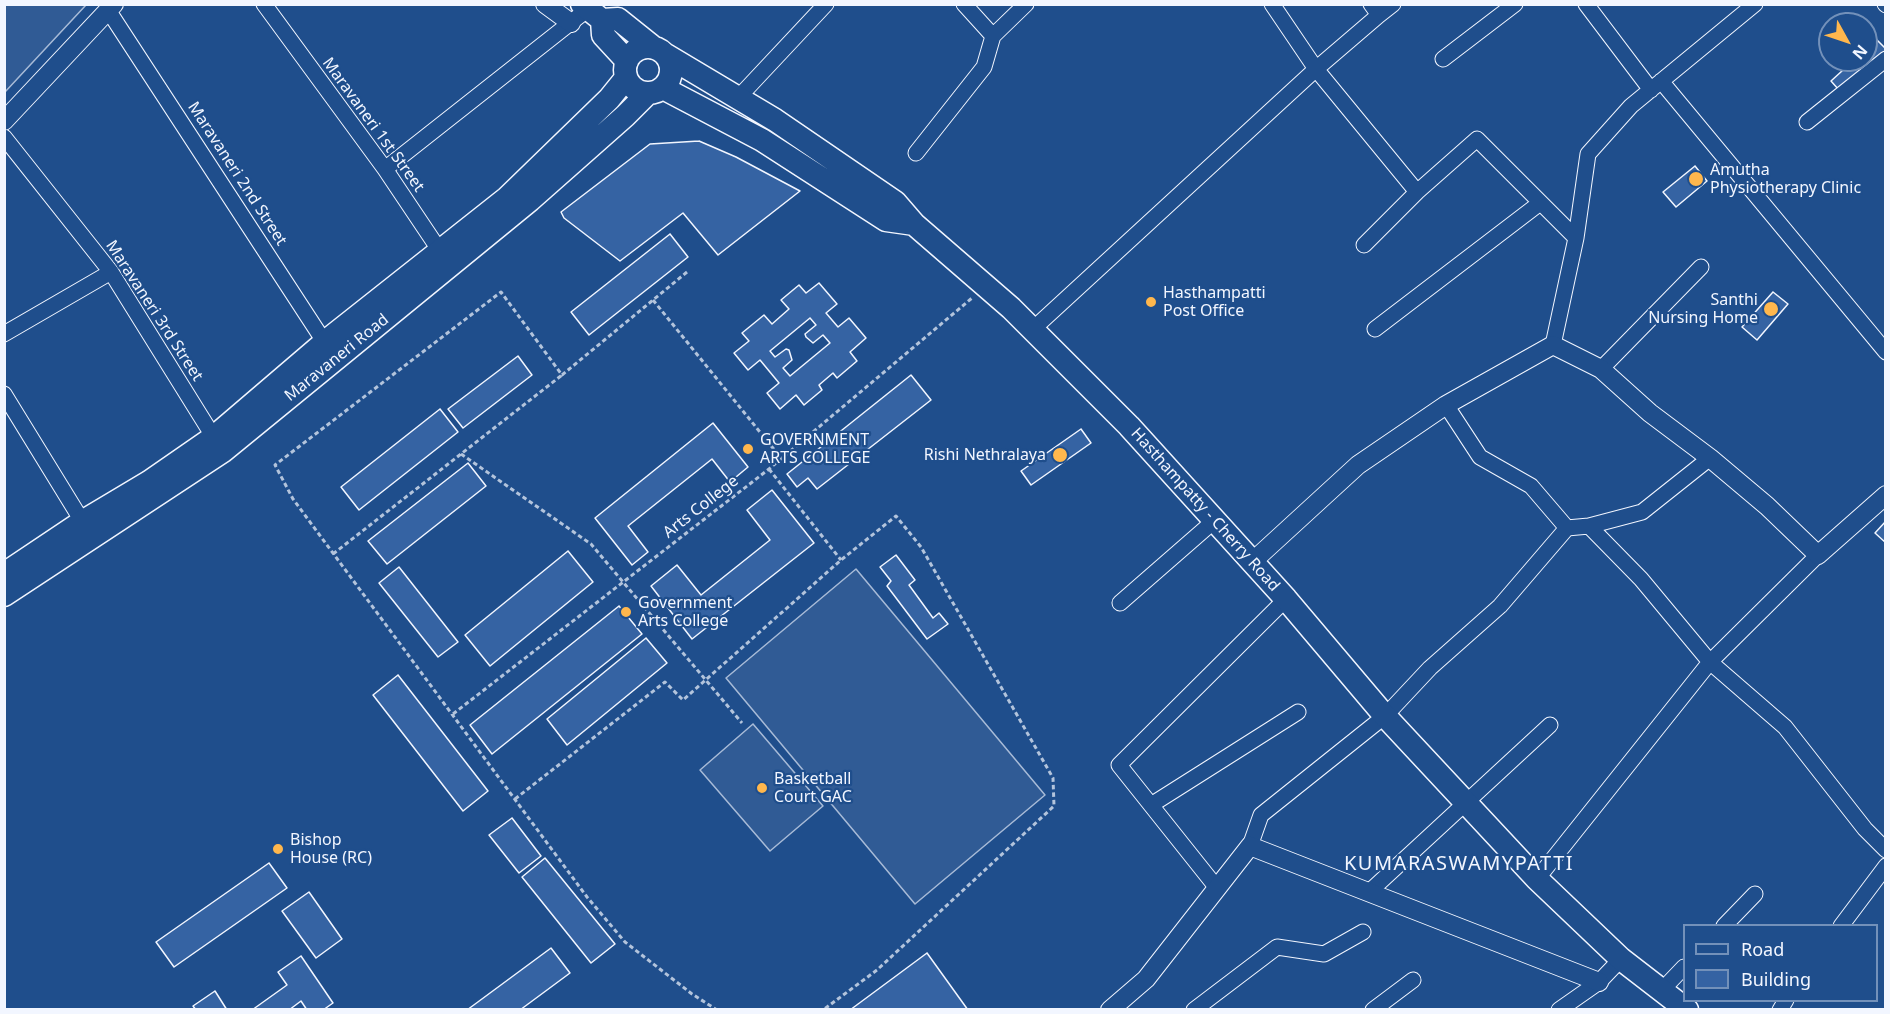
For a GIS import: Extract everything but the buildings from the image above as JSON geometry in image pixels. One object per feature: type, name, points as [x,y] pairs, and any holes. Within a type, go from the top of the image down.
[{"type":"main road","name":"Hasthampatty - Cherry Road","points":[[586,12],[618,19],[659,51],[775,120],[895,202],[914,224],[1032,330],[1129,426],[1286,599],[1385,716],[1537,879],[1621,959],[1663,989],[1687,1010]]},
{"type":"main road","points":[[586,12],[626,70],[633,88],[655,91],[762,140],[886,220],[914,224]]},
{"type":"main road","points":[[626,70],[637,49],[659,51],[672,68],[668,83],[655,91]]},
{"type":"main road","name":"Maravaneri Road","points":[[446,260],[609,99],[626,70]]},
{"type":"main road","name":"Maravaneri Road","points":[[4,595],[88,530],[218,444],[330,350],[446,260],[655,91]]},
{"type":"main road","name":"Maravaneri Road","points":[[4,574],[88,530]]},
{"type":"street","name":"Maravaneri 1st Street","points":[[264,4],[385,170],[446,260]]},
{"type":"street","points":[[545,4],[586,12]]},
{"type":"street","points":[[737,99],[826,4]]},
{"type":"street","points":[[964,4],[993,36]]},
{"type":"street","points":[[916,153],[984,67],[993,36],[1026,4]]},
{"type":"street","points":[[1272,4],[1316,69],[1417,192]]},
{"type":"street","points":[[1032,330],[1316,69],[1375,10],[1393,4]]},
{"type":"street","points":[[1443,59],[1515,4]]},
{"type":"street","points":[[1586,4],[1886,352]]},
{"type":"street","points":[[1251,563],[1358,465],[1446,405],[1553,345],[1576,238],[1588,154],[1631,106],[1755,4]]},
{"type":"street","points":[[4,121],[111,7]]},
{"type":"street","name":"Maravaneri 2nd Street","points":[[111,7],[330,350]]},
{"type":"street","points":[[385,170],[586,12]]},
{"type":"street","points":[[1807,122],[1886,59]]},
{"type":"street","name":"Maravaneri 3rd Street","points":[[4,137],[111,272],[218,444]]},
{"type":"street","points":[[1364,245],[1417,192],[1477,139],[1576,238]]},
{"type":"street","points":[[1376,329],[1540,203]]},
{"type":"street","points":[[1601,369],[1701,267]]},
{"type":"street","points":[[4,334],[111,272]]},
{"type":"street","points":[[1553,345],[1601,369],[1650,413],[1710,458],[1767,506],[1818,555]]},
{"type":"street","points":[[4,394],[88,530]]},
{"type":"street","points":[[1446,405],[1480,457],[1532,486],[1567,528]]},
{"type":"street","points":[[1110,1010],[1146,979],[1250,846],[1261,815],[1385,716],[1430,668],[1500,606],[1567,528],[1589,526],[1642,512],[1710,458]]},
{"type":"street","points":[[1537,879],[1710,662],[1818,555],[1886,495]]},
{"type":"street","points":[[1120,603],[1214,521]]},
{"type":"street","points":[[1589,526],[1641,579],[1710,662],[1785,727],[1865,829],[1886,850]]},
{"type":"street","points":[[1217,888],[1119,765],[1286,599]]},
{"type":"street","points":[[1151,805],[1298,712]]},
{"type":"street","points":[[1368,893],[1550,724]]},
{"type":"street","points":[[1250,846],[1599,982]]},
{"type":"street","points":[[1843,924],[1886,866]]},
{"type":"street","points":[[1726,924],[1755,894]]},
{"type":"street","points":[[1194,1010],[1213,1004],[1276,947],[1324,954],[1363,932]]},
{"type":"street","points":[[1559,1010],[1599,982],[1621,959]]},
{"type":"street","points":[[1663,989],[1683,968]]},
{"type":"street","points":[[1373,1010],[1413,980]]},
{"type":"path","points":[[333,554],[562,375],[687,272]]},
{"type":"path","name":"Arts College","points":[[453,715],[769,469],[985,287]]},
{"type":"path","points":[[562,375],[501,292],[275,465],[293,499],[587,897],[625,942],[692,994],[717,1010]]},
{"type":"path","points":[[653,300],[781,458]]},
{"type":"path","points":[[461,454],[591,544],[704,681],[742,723]]},
{"type":"path","points":[[769,469],[841,560]]},
{"type":"path","points":[[515,799],[665,682],[683,700],[841,560],[896,516],[921,548],[1053,778],[1053,806],[877,970],[823,1010]]},
{"type":"shaded area","points":[[4,5],[86,5],[5,92]]},
{"type":"shaded area","points":[[856,569],[1045,795],[915,904],[726,678]]},
{"type":"shaded area","name":"Basketball Court GAC","points":[[753,724],[823,806],[770,851],[700,770]]},
{"type":"place","name":"Amutha Physiotherapy Clinic","points":[[1696,179]]},
{"type":"place","name":"Hasthampatti Post Office","points":[[1151,302]]},
{"type":"place","name":"Santhi Nursing Home","points":[[1771,309]]},
{"type":"place","name":"GOVERNMENT ARTS COLLEGE","points":[[748,449]]},
{"type":"place","name":"Rishi Nethralaya","points":[[1060,455]]},
{"type":"place","name":"Government Arts College","points":[[626,612]]},
{"type":"place","name":"Basketball Court GAC","points":[[762,788]]},
{"type":"place","name":"Bishop House (RC)","points":[[278,849]]},
{"type":"district","name":"KUMARASWAMYPATTI","points":[[1459,864]]}]
